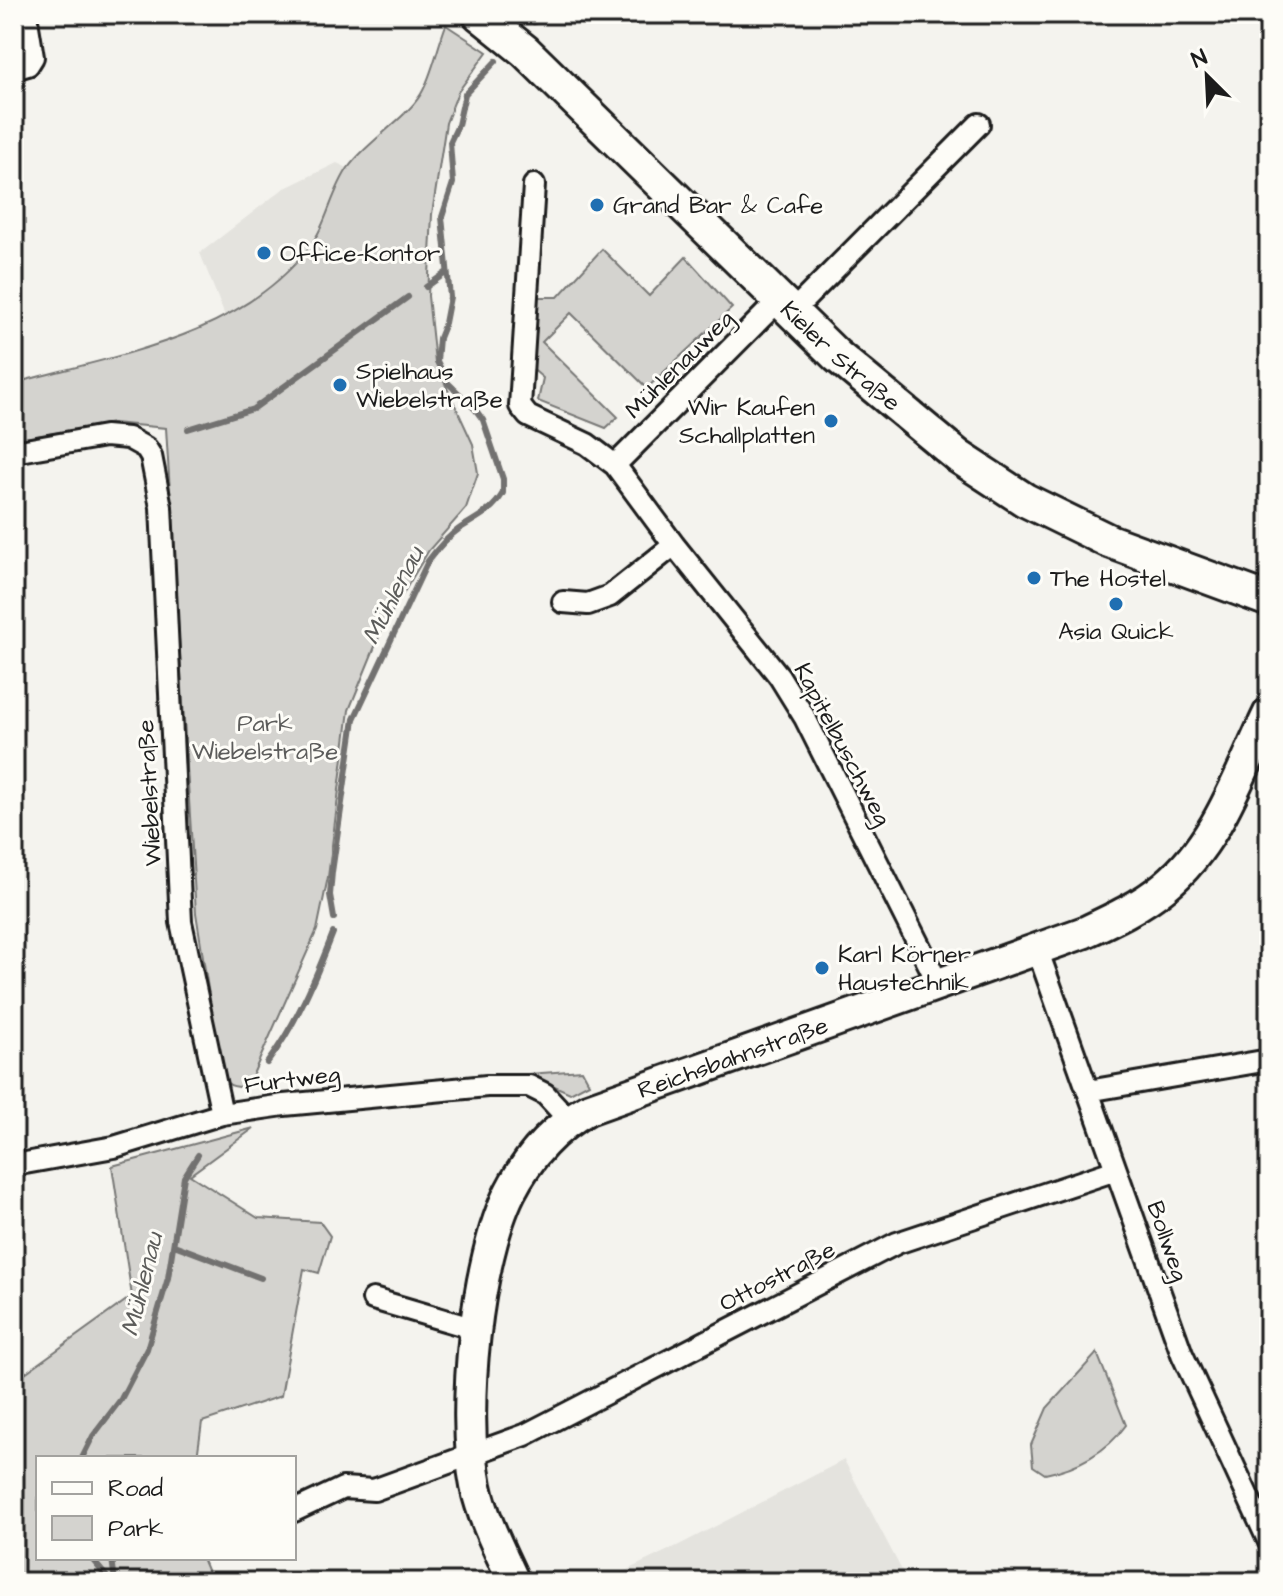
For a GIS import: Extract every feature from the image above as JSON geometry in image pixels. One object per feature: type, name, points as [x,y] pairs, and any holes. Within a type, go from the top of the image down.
[{"type":"main road","name":"Kieler Straße","points":[[479,14],[525,51],[837,356],[959,457],[1025,500],[1109,541],[1269,600]]},
{"type":"street","points":[[14,22],[23,14],[33,57],[28,65],[14,69]]},
{"type":"street","name":"Mühlenauweg","points":[[615,465],[979,124]]},
{"type":"street","name":"Kapitelbuschweg","points":[[534,185],[520,406],[528,416],[587,444],[615,465],[793,697],[937,986]]},
{"type":"street","name":"Wiebelstraße","points":[[14,452],[118,435],[146,448],[155,465],[161,507],[181,922],[222,1114]]},
{"type":"street","points":[[563,602],[588,604],[610,596],[674,545]]},
{"type":"street","name":"Reichsbahnstraße","points":[[514,1582],[488,1524],[476,1486],[471,1391],[475,1329],[490,1253],[510,1193],[539,1147],[569,1120],[603,1104],[1085,932],[1142,903],[1185,867],[1215,825],[1269,713]]},
{"type":"street","name":"Bollweg","points":[[1037,949],[1182,1354],[1264,1514],[1269,1542]]},
{"type":"street","points":[[1088,1091],[1269,1060]]},
{"type":"street","name":"Furtweg","points":[[14,1165],[114,1147],[222,1114],[284,1105],[507,1085],[529,1086],[545,1094],[569,1120]]},
{"type":"street","name":"Ottostraße","points":[[296,1510],[343,1488],[374,1490],[525,1435],[897,1243],[1116,1170]]},
{"type":"street","points":[[373,1299],[475,1329]]},
{"type":"shaded area","points":[[337,163],[348,168],[310,247],[294,267],[241,308],[225,316],[200,253],[283,189]]},
{"type":"shaded area","points":[[844,1460],[908,1582],[602,1582],[679,1545]]},
{"type":"green space","name":"Park Wiebelstraße","points":[[446,25],[487,52],[458,92],[446,123],[432,214],[428,296],[435,362],[473,444],[478,473],[466,508],[429,550],[383,627],[349,710],[328,877],[317,930],[250,1081],[242,1087],[234,1086],[226,1081],[221,1071],[196,913],[166,428],[113,423],[14,440],[14,383],[173,339],[247,304],[279,279],[314,240],[348,168],[364,149],[406,113],[421,94]]},
{"type":"green space","points":[[602,249],[649,296],[686,257],[732,308],[647,388],[571,313],[542,342],[618,417],[606,428],[538,401],[543,378],[529,366],[538,297],[558,297]]},
{"type":"green space","points":[[582,1070],[589,1083],[570,1093],[528,1074]]},
{"type":"green space","points":[[254,1128],[190,1175],[258,1218],[320,1222],[330,1236],[319,1273],[304,1269],[281,1396],[202,1422],[197,1456],[36,1456],[36,1560],[203,1560],[212,1582],[14,1582],[14,1381],[132,1296],[112,1166]]},
{"type":"green space","points":[[1097,1353],[1126,1425],[1100,1451],[1068,1468],[1045,1474],[1033,1466],[1031,1445],[1047,1408]]},
{"type":"waterway","name":"Mühlenau","points":[[534,22],[546,14]]},
{"type":"waterway","name":"Mühlenau","points":[[334,918],[330,895],[332,872],[354,719],[428,561],[450,536],[489,510],[503,493],[503,479],[483,420],[448,383],[437,361],[439,338],[450,297],[442,217],[453,183],[450,142],[458,125],[465,94],[496,61]]},
{"type":"waterway","points":[[426,287],[447,272]]},
{"type":"waterway","points":[[188,429],[253,409],[408,297]]},
{"type":"waterway","name":"Mühlenau","points":[[267,1063],[296,1017],[333,933]]},
{"type":"waterway","name":"Mühlenau","points":[[83,1456],[93,1436],[121,1399],[147,1349],[168,1278],[184,1177],[198,1155]]},
{"type":"waterway","points":[[174,1245],[261,1278]]},
{"type":"waterway","points":[[93,1560],[111,1582]]},
{"type":"waterway","name":"Mühlenau","points":[[112,1560],[115,1582]]},
{"type":"place","name":"Grand Bar & Cafe","points":[[597,205]]},
{"type":"place","name":"Office-Kontor","points":[[264,253]]},
{"type":"place","name":"Spielhaus Wiebelstraße","points":[[340,385]]},
{"type":"place","name":"Wir Kaufen Schallplatten","points":[[831,421]]},
{"type":"place","name":"The Hostel","points":[[1034,578]]},
{"type":"place","name":"Asia Quick","points":[[1116,604]]},
{"type":"place","name":"Karl Körner Haustechnik","points":[[822,968]]}]
